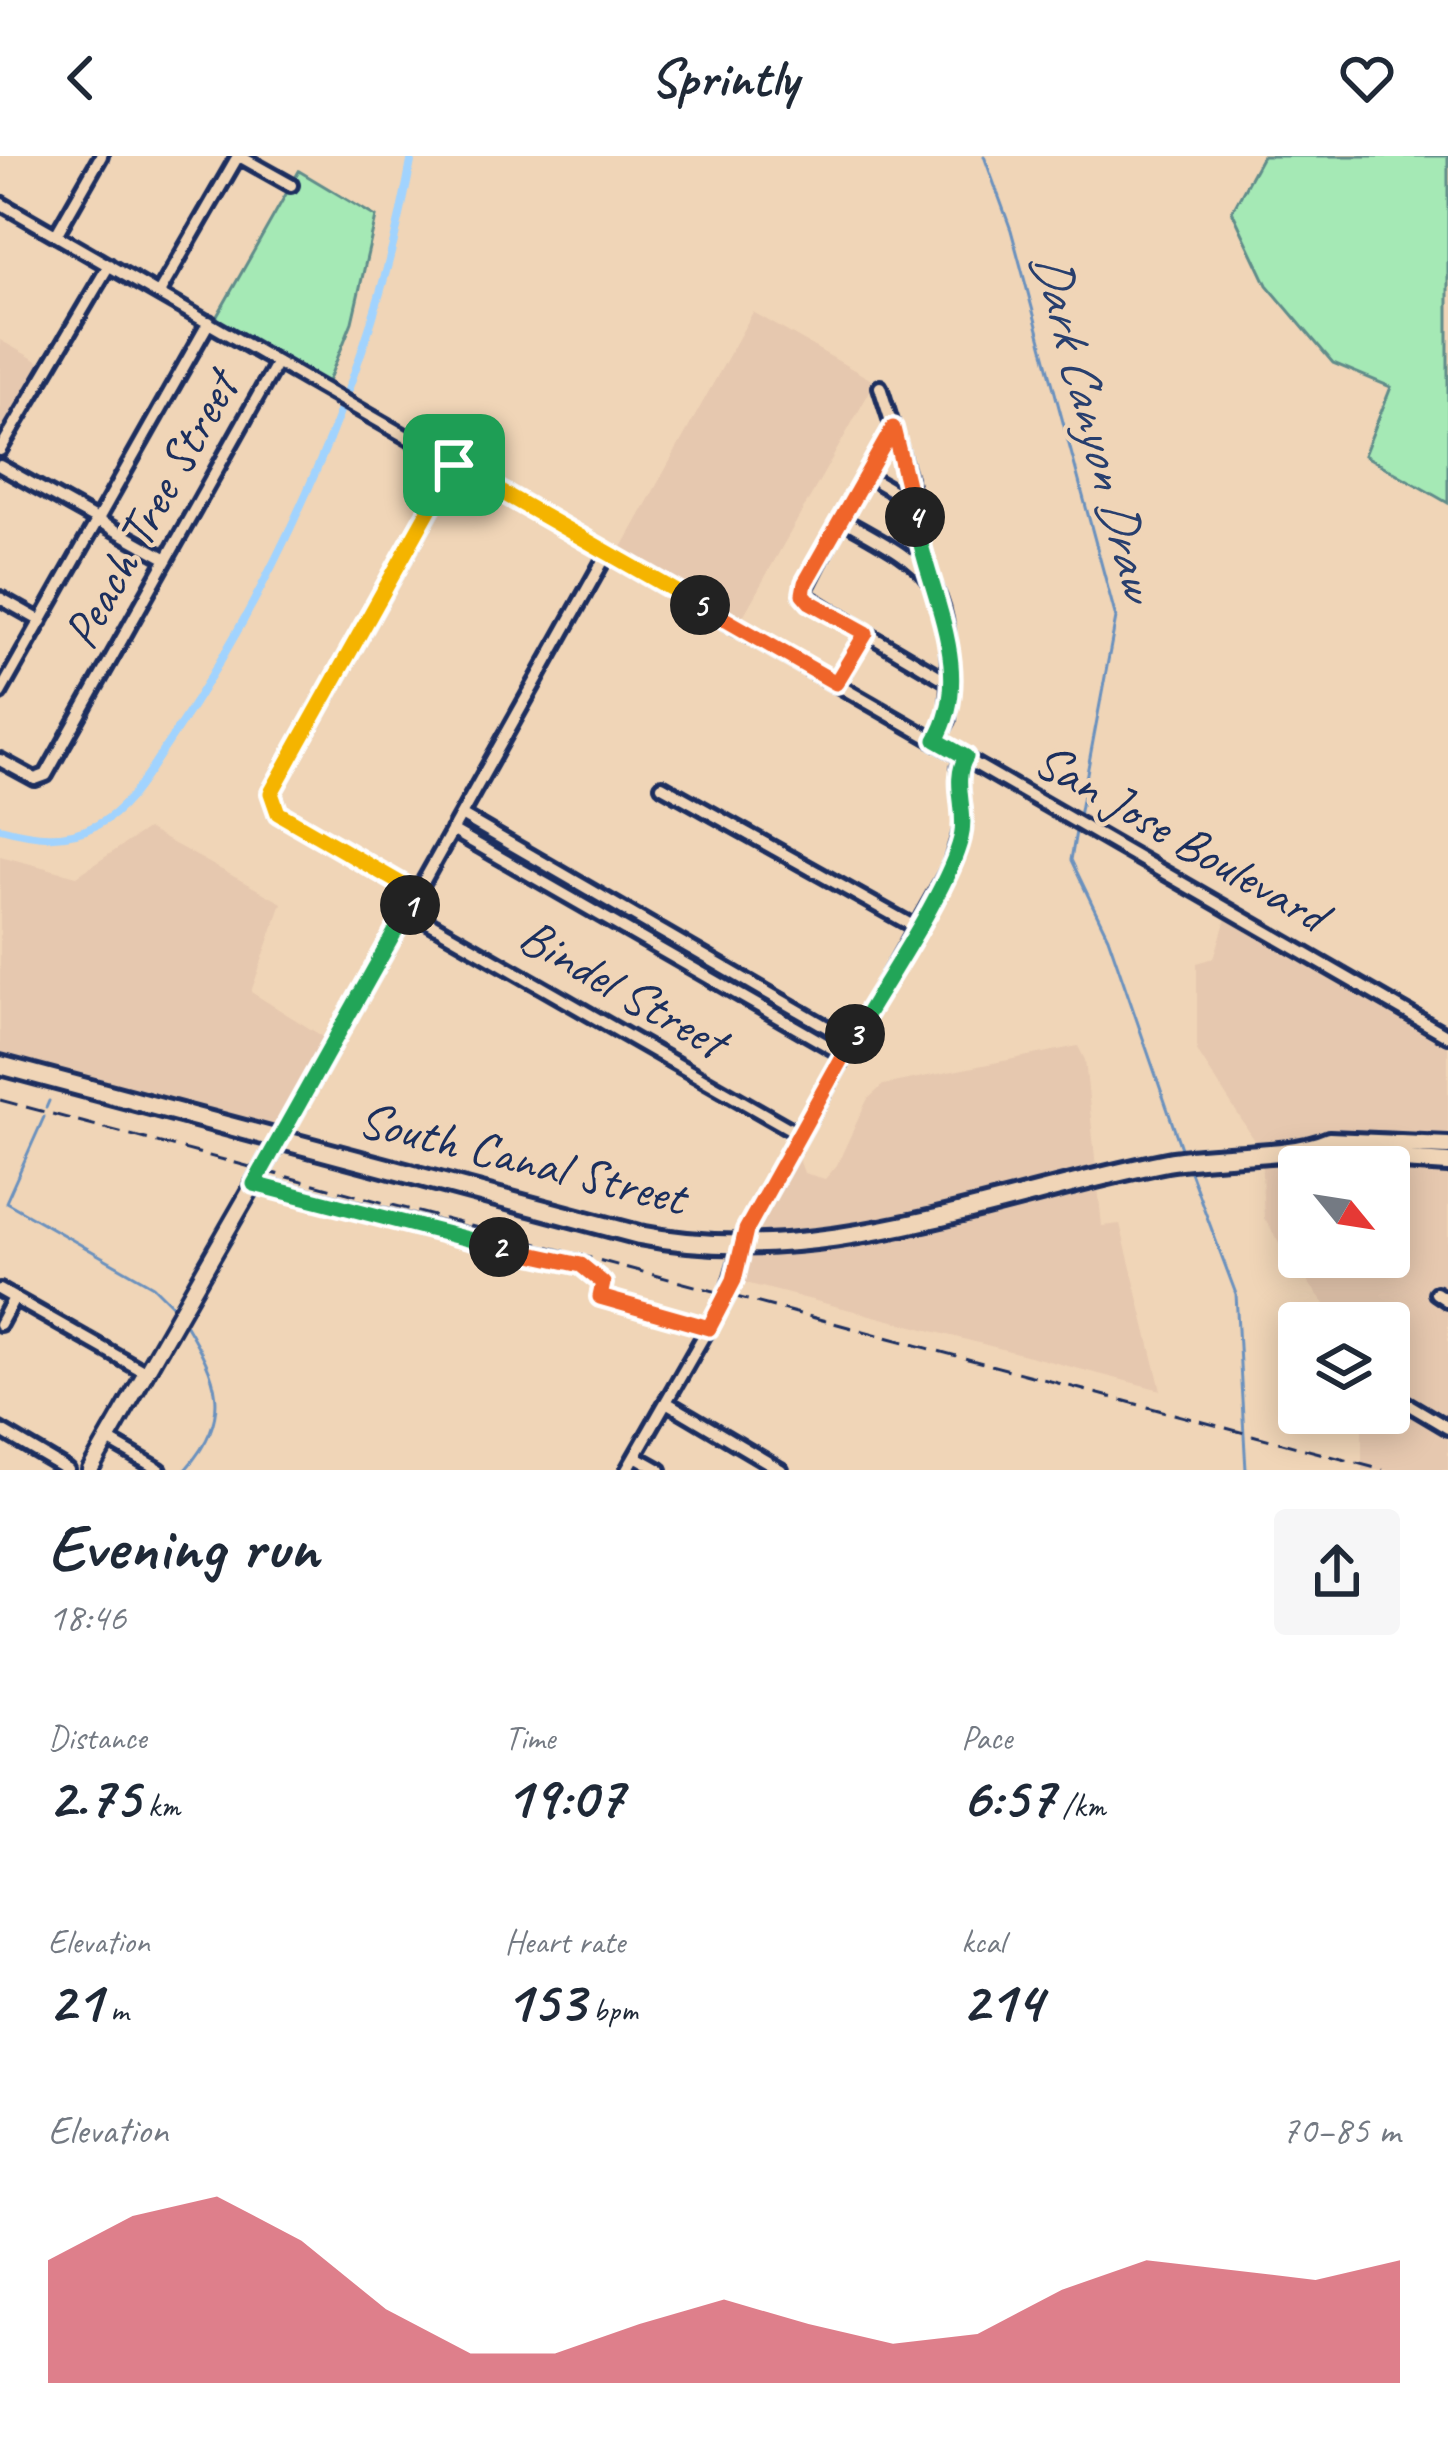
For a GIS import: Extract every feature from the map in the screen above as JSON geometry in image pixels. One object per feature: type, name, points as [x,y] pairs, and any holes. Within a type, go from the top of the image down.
[{"type":"highway","name":"South Canal Street","points":[[0,1065],[639,1235],[739,1248],[839,1240],[1094,1178],[1261,1150],[1313,1148],[1328,1155],[1446,1160]]},
{"type":"main road","points":[[90,1470],[279,1140]]},
{"type":"street","points":[[56,236],[101,156]]},
{"type":"street","points":[[159,293],[238,156],[290,185]]},
{"type":"street","name":"San Jose Boulevard","points":[[0,203],[1448,1036]]},
{"type":"street","points":[[0,450],[109,265]]},
{"type":"street","points":[[0,693],[208,322]]},
{"type":"street","name":"Peach Tree Street","points":[[0,760],[34,779],[46,775],[278,362]]},
{"type":"street","points":[[880,387],[913,502],[922,565],[944,611],[948,719],[936,740]]},
{"type":"street","points":[[893,428],[803,594],[949,682]]},
{"type":"street","points":[[417,893],[278,813],[272,788],[454,465]]},
{"type":"street","points":[[0,466],[167,559]]},
{"type":"street","points":[[879,483],[913,502]]},
{"type":"street","points":[[841,519],[922,565]]},
{"type":"street","points":[[279,1140],[608,552]]},
{"type":"street","points":[[0,598],[41,621]]},
{"type":"street","points":[[836,683],[866,633]]},
{"type":"street","points":[[627,1470],[709,1328],[734,1280],[739,1248],[961,839],[959,768],[966,757]]},
{"type":"street","points":[[662,786],[915,927]]},
{"type":"street","points":[[460,815],[851,1041]]},
{"type":"street","points":[[452,830],[844,1054]]},
{"type":"street","name":"Bindel Street","points":[[407,910],[799,1134]]},
{"type":"street","points":[[254,1184],[581,1265],[597,1273],[603,1283],[600,1297],[709,1328]]},
{"type":"street","points":[[0,1290],[145,1372]]},
{"type":"street","points":[[1436,1293],[1448,1301]]},
{"type":"street","points":[[0,1324],[14,1298]]},
{"type":"street","points":[[666,1402],[781,1470]]},
{"type":"street","points":[[1410,1405],[1448,1428]]},
{"type":"street","points":[[0,1430],[68,1470]]},
{"type":"street","points":[[108,1440],[160,1470]]},
{"type":"street","points":[[635,1456],[660,1470]]},
{"type":"shaded area","points":[[753,312],[875,382],[741,620],[620,551]]},
{"type":"shaded area","points":[[0,340],[50,368],[0,450]]},
{"type":"shaded area","points":[[147,829],[282,903],[251,992],[333,1043],[279,1140],[0,1065],[0,856],[77,876]]},
{"type":"shaded area","points":[[1229,909],[1448,1036],[1448,1146],[1410,1143],[1448,1168],[1448,1470],[1362,1470],[1362,1434],[1410,1434],[1410,1302],[1324,1302],[1305,1278],[1410,1278],[1410,1146],[1278,1146],[1278,1241],[1264,1218],[1261,1150],[1197,1051],[1197,963],[1214,958]]},
{"type":"shaded area","points":[[1078,1046],[1085,1060],[1102,1226],[1120,1224],[1161,1390],[734,1280],[739,1248],[794,1145],[804,1173],[825,1179],[837,1165],[867,1100],[883,1085]]},
{"type":"green space","points":[[1262,156],[1448,156],[1448,503],[1364,455],[1391,387],[1333,363],[1267,285],[1232,211]]},
{"type":"green space","points":[[299,171],[376,217],[352,322],[325,389],[212,325]]},
{"type":"waterway","points":[[0,828],[61,836],[108,818],[137,789],[210,678],[287,536],[350,385],[396,232],[412,156]]},
{"type":"waterway","name":"Dark Canyon Draw","points":[[984,156],[1011,230],[1116,618],[1079,816]]},
{"type":"waterway","name":"Dark Canyon Draw","points":[[1077,826],[1071,860],[1108,937],[1183,1154]]},
{"type":"waterway","points":[[46,1108],[49,1101]]},
{"type":"waterway","points":[[44,1117],[6,1202],[153,1286],[175,1308]]},
{"type":"waterway","name":"Dark Canyon Draw","points":[[1189,1169],[1236,1294],[1246,1470]]},
{"type":"waterway","points":[[184,1322],[205,1361],[216,1396],[210,1431],[185,1470]]},
{"type":"railway","points":[[0,1100],[1383,1470]]},
{"type":"route","points":[[893,428],[911,488],[922,565],[944,611],[950,657],[948,719],[936,740],[966,757],[959,768],[964,809],[961,839],[950,867],[746,1230],[734,1280],[709,1328],[600,1297],[603,1283],[597,1273],[581,1265],[254,1184],[417,893],[278,813],[272,788],[454,465],[836,683],[866,633],[810,602],[803,594],[805,583],[893,428]]}]
